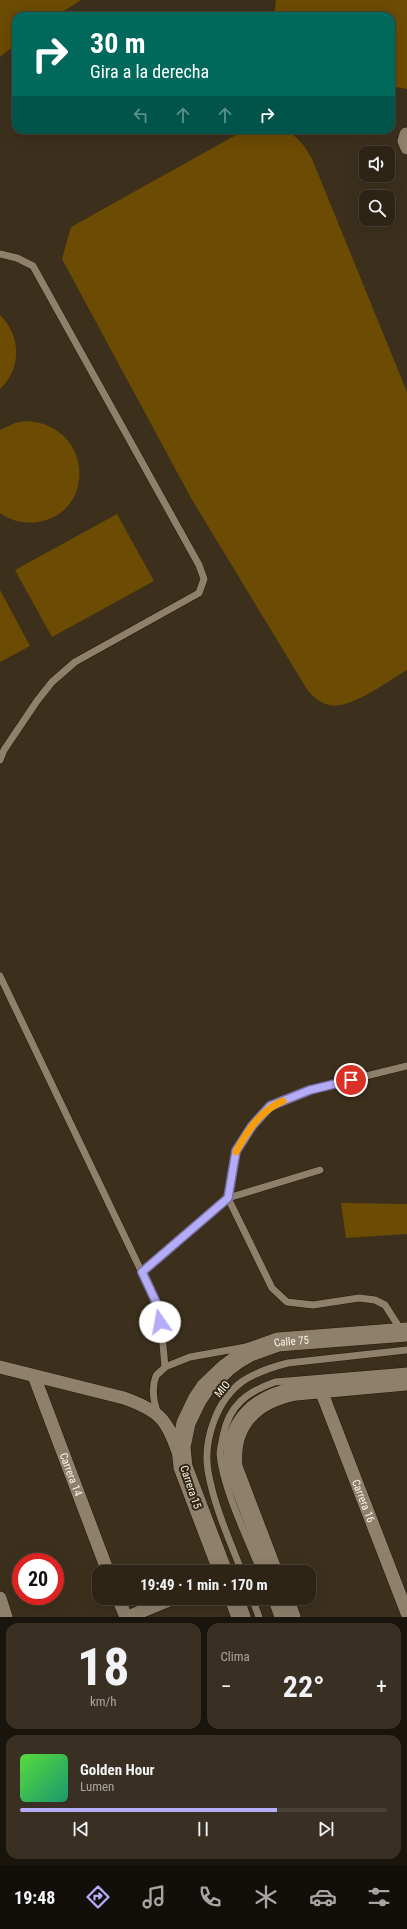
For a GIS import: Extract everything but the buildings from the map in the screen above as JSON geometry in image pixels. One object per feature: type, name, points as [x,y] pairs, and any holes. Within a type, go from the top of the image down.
[{"type":"main road","name":"Calle 75","points":[[197,1400],[205,1388],[226,1368],[250,1352],[278,1342],[405,1338]]},
{"type":"main road","points":[[270,1565],[233,1467],[234,1444],[241,1424],[246,1416],[267,1400],[288,1392],[407,1381]]},
{"type":"main road","name":"Carrera 15","points":[[197,1400],[191,1411],[183,1435],[181,1447],[183,1467],[220,1565]]},
{"type":"main road","points":[[237,1605],[241,1617]]},
{"type":"main road","points":[[287,1605],[291,1617]]},
{"type":"street","points":[[407,133],[404,141],[407,148]]},
{"type":"street","points":[[0,1367],[124,1398],[144,1406],[158,1414],[168,1426],[183,1467]]},
{"type":"street","name":"Carrera 14","points":[[34,1376],[105,1565]]},
{"type":"street","name":"Carrera 16","points":[[320,1388],[407,1613]]},
{"type":"street","points":[[0,1598],[6,1617]]},
{"type":"street","points":[[121,1605],[127,1617],[157,1605]]},
{"type":"lane","points":[[0,254],[17,258],[33,266],[199,565],[204,579],[199,593],[75,662],[52,682],[36,701],[4,750],[0,760]]},
{"type":"lane","points":[[0,976],[156,1302],[160,1322],[165,1367]]},
{"type":"lane","points":[[405,1338],[385,1305],[375,1300],[359,1298],[313,1305],[287,1302],[272,1288],[228,1198],[236,1151],[252,1126],[270,1106],[310,1090],[407,1066]]},
{"type":"lane","points":[[142,1272],[228,1198],[320,1170]]},
{"type":"lane","name":"MIO","points":[[239,1565],[222,1522],[208,1469],[208,1444],[213,1425],[220,1409],[230,1394],[243,1382],[270,1367],[405,1338]]},
{"type":"lane","points":[[158,1414],[154,1402],[156,1376],[165,1367],[190,1357],[278,1342]]},
{"type":"lane","name":"MIO","points":[[258,1565],[228,1487],[220,1453],[225,1427],[231,1413],[240,1401],[256,1389],[275,1382],[407,1371]]},
{"type":"lane","points":[[255,1605],[259,1617]]},
{"type":"lane","points":[[274,1605],[278,1617]]},
{"type":"shaded area","points":[[0,0],[81,0],[62,12],[12,12],[12,47],[0,57]]},
{"type":"shaded area","points":[[276,0],[407,0],[407,89],[395,87],[395,12],[274,12]]},
{"type":"shaded area","points":[[238,134],[292,134],[301,142],[312,159],[407,392],[407,670],[369,694],[338,705],[323,703],[308,691],[191,498],[62,259],[71,227]]},
{"type":"shaded area","points":[[0,315],[12,332],[16,352],[12,372],[0,389]]},
{"type":"shaded area","points":[[25,421],[47,426],[64,436],[74,451],[79,468],[78,486],[71,502],[57,515],[33,523],[13,520],[0,513],[0,430],[15,423]]},
{"type":"shaded area","points":[[117,514],[154,581],[52,637],[15,570]]},
{"type":"shaded area","points":[[0,590],[30,646],[0,662]]},
{"type":"shaded area","points":[[341,1203],[407,1204],[407,1234],[346,1238]]},
{"type":"slow traffic","points":[[236,1152],[252,1126],[270,1106],[283,1101]]},
{"type":"route","points":[[160,1322],[156,1302],[142,1272],[228,1198],[236,1151],[252,1126],[270,1106],[310,1090],[351,1080]]}]
